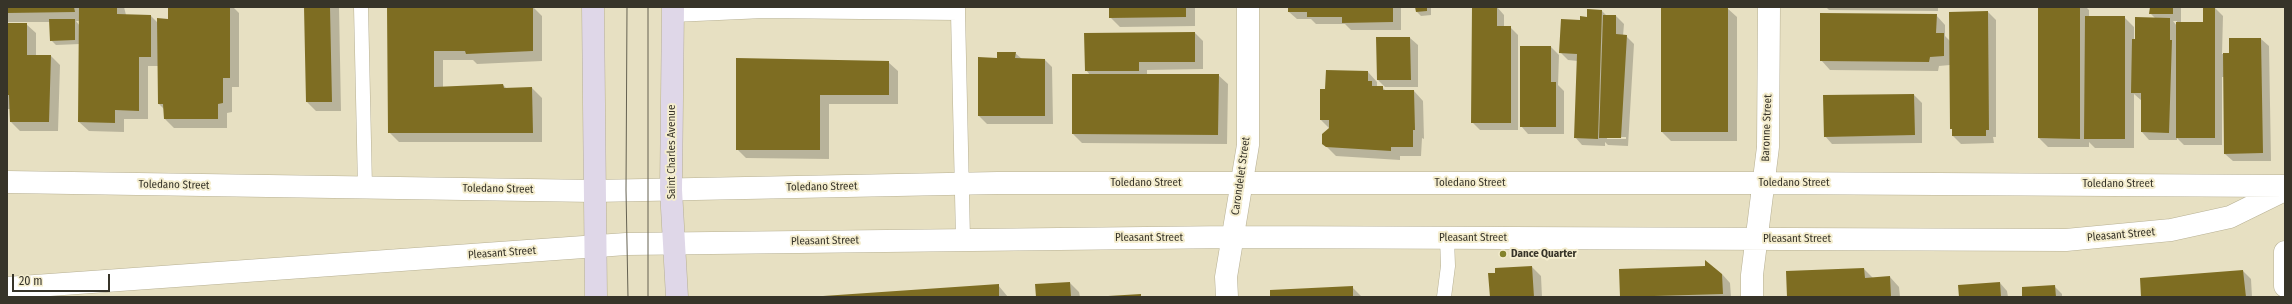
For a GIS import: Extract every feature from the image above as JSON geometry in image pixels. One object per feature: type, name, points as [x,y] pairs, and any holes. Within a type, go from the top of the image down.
[{"type":"main road","points":[[593,7],[596,297]]},
{"type":"main road","name":"Saint Charles Avenue","points":[[673,11],[671,190],[677,297]]},
{"type":"street","name":"Carondelet Street","points":[[1227,297],[1226,277],[1248,145],[1248,7]]},
{"type":"street","name":"Baronne Street","points":[[1752,297],[1752,275],[1768,147],[1769,7]]},
{"type":"street","name":"Toledano Street","points":[[7,182],[594,191],[963,184],[1241,183],[1763,183],[2285,186]]},
{"type":"street","name":"Pleasant Street","points":[[7,288],[595,247],[675,243],[1232,237],[2066,240],[2163,231],[2230,217],[2285,190]]},
{"type":"street","points":[[2285,252],[2285,286]]},
{"type":"lane","points":[[361,7],[365,187]]},
{"type":"lane","points":[[764,11],[789,7]]},
{"type":"lane","points":[[673,11],[958,10],[963,184],[963,239]]},
{"type":"lane","points":[[1444,297],[1448,266],[1446,238]]},
{"type":"building","points":[[7,7],[74,7],[75,12],[7,13]]},
{"type":"building","points":[[79,7],[117,7],[117,14],[151,15],[151,57],[139,57],[139,111],[115,110],[115,123],[78,122]]},
{"type":"building","points":[[168,7],[230,7],[230,78],[223,78],[223,103],[218,104],[218,119],[164,119],[163,104],[158,104],[157,18],[168,19]]},
{"type":"building","points":[[304,7],[330,7],[332,102],[306,102]]},
{"type":"building","points":[[387,7],[533,7],[533,51],[466,54],[465,51],[434,51],[434,87],[503,84],[504,88],[532,87],[533,133],[388,133]]},
{"type":"building","points":[[1109,7],[1186,7],[1186,17],[1109,18]]},
{"type":"building","points":[[1288,7],[1393,7],[1393,22],[1342,23],[1342,17],[1307,17],[1307,12],[1288,12]]},
{"type":"building","points":[[1415,7],[1427,7],[1427,11],[1416,12]]},
{"type":"building","points":[[1472,7],[1497,7],[1497,26],[1511,26],[1511,123],[1471,123]]},
{"type":"building","points":[[1661,7],[1728,7],[1728,132],[1661,132]]},
{"type":"building","points":[[2038,7],[2080,7],[2080,139],[2038,138]]},
{"type":"building","points":[[2150,7],[2173,7],[2173,14],[2149,14]]},
{"type":"building","points":[[2203,7],[2215,7],[2215,138],[2176,138],[2176,22],[2203,22]]},
{"type":"building","points":[[1587,9],[1602,10],[1598,139],[1574,138],[1577,54],[1559,53],[1561,19],[1580,20],[1580,16],[1587,17]]},
{"type":"building","points":[[1988,11],[1989,130],[1986,130],[1986,136],[1952,136],[1952,129],[1950,129],[1949,12]]},
{"type":"building","points":[[1820,13],[1937,14],[1936,33],[1944,33],[1944,56],[1930,57],[1929,62],[1820,61]]},
{"type":"building","points":[[1603,15],[1616,15],[1616,34],[1627,35],[1621,138],[1599,138]]},
{"type":"building","points":[[2085,16],[2125,16],[2125,139],[2084,139]]},
{"type":"building","points":[[2135,17],[2170,18],[2170,40],[2172,40],[2169,133],[2141,132],[2141,93],[2131,93],[2132,39],[2135,39]]},
{"type":"building","points":[[49,19],[75,19],[75,40],[50,41]]},
{"type":"building","points":[[7,23],[27,23],[27,55],[51,55],[49,122],[10,122],[9,95],[7,95]]},
{"type":"building","points":[[1195,32],[1195,62],[1139,62],[1139,71],[1085,71],[1084,33]]},
{"type":"building","points":[[1376,37],[1410,37],[1411,80],[1377,80]]},
{"type":"building","points":[[2229,38],[2261,38],[2263,153],[2224,154],[2223,53],[2229,53]]},
{"type":"building","points":[[1520,46],[1551,46],[1551,82],[1556,82],[1556,127],[1520,127]]},
{"type":"building","points":[[997,52],[1016,52],[1015,58],[1045,59],[1045,116],[978,116],[978,57],[997,58]]},
{"type":"building","points":[[736,58],[889,61],[889,95],[820,95],[820,150],[736,150]]},
{"type":"building","points":[[1326,70],[1368,71],[1368,81],[1372,81],[1372,86],[1383,86],[1383,90],[1414,90],[1415,130],[1413,130],[1413,147],[1391,147],[1391,151],[1326,147],[1322,144],[1322,134],[1329,128],[1329,120],[1320,120],[1320,89],[1325,89]]},
{"type":"building","points":[[1072,74],[1219,74],[1218,135],[1072,134]]},
{"type":"building","points":[[1914,94],[1915,135],[1824,137],[1823,95]]},
{"type":"building","points":[[1705,260],[1722,274],[1723,294],[1620,297],[1619,269],[1705,266]]},
{"type":"building","points":[[1532,266],[1534,297],[1490,297],[1488,273],[1495,273],[1495,268]]},
{"type":"building","points":[[1864,268],[1865,278],[1890,276],[1891,297],[1787,297],[1786,271]]},
{"type":"building","points":[[2243,270],[2246,297],[2141,297],[2140,278]]},
{"type":"building","points":[[1070,282],[1071,297],[1036,297],[1035,284]]},
{"type":"building","points":[[2000,282],[2001,297],[1959,297],[1958,285]]},
{"type":"building","points":[[999,284],[999,297],[823,297],[823,296]]},
{"type":"building","points":[[2055,285],[2056,297],[2022,297],[2022,287]]},
{"type":"building","points":[[1353,286],[1353,297],[1270,297],[1270,290]]},
{"type":"building","points":[[1141,294],[1141,297],[1108,297],[1108,296]]},
{"type":"tram line","points":[[627,7],[626,190],[628,297]]},
{"type":"tram line","points":[[648,7],[648,297]]},
{"type":"place","name":"Dance Quarter","points":[[1503,254]]}]
